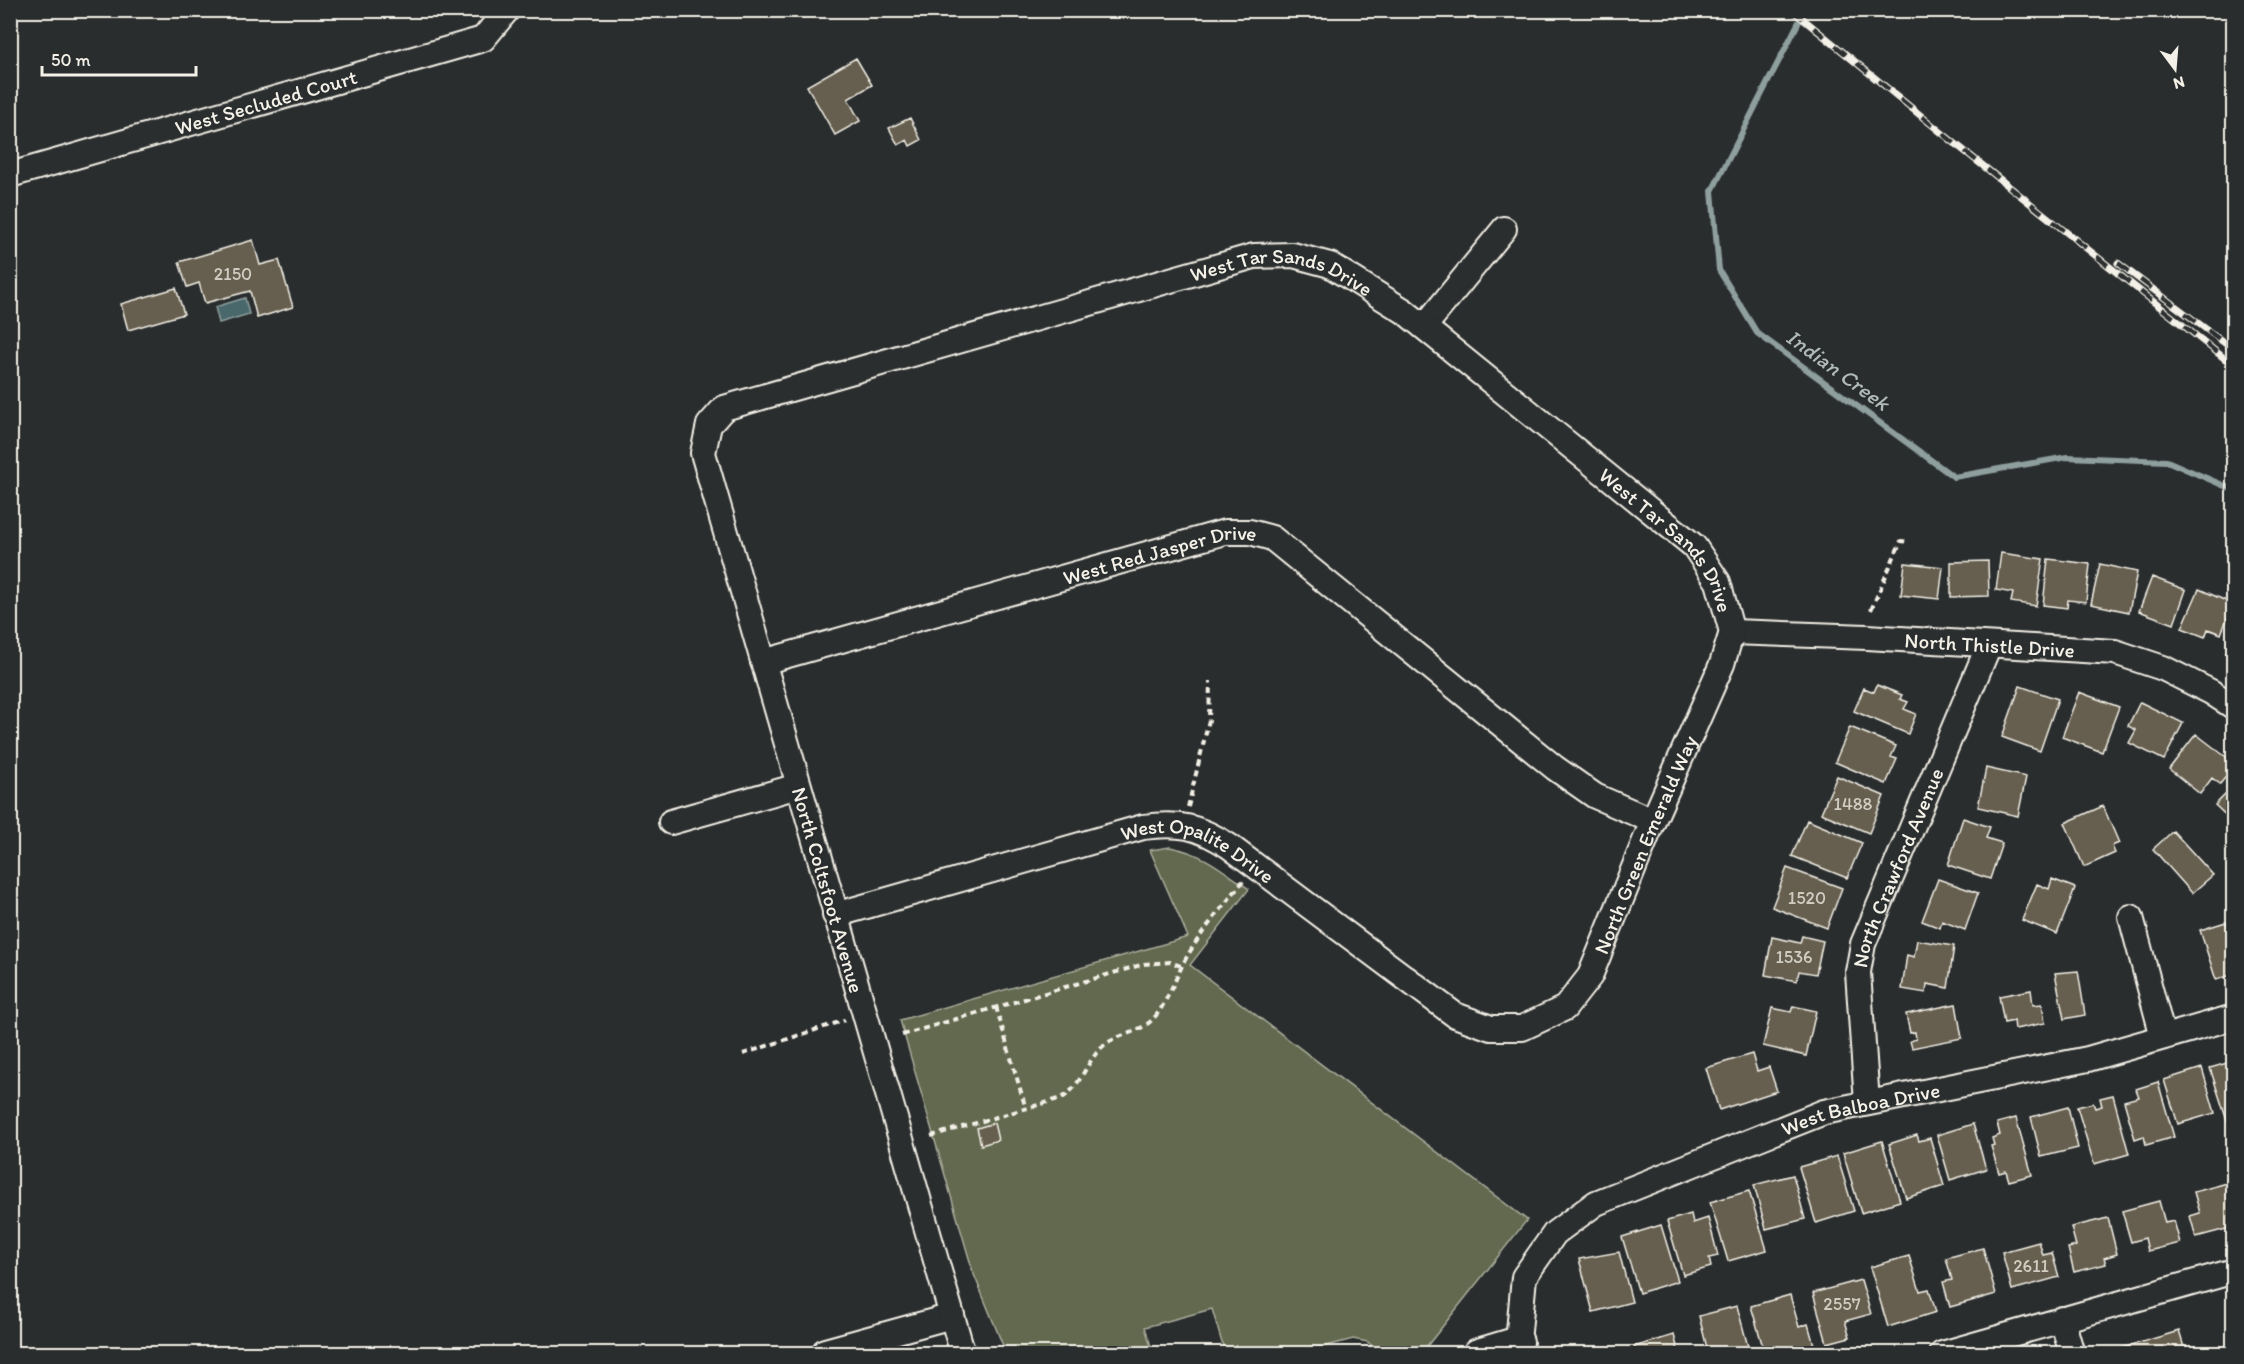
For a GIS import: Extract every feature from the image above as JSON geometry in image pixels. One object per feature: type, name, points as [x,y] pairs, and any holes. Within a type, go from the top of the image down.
[{"type":"street","name":"West Secluded Court","points":[[10,175],[483,39],[507,10]]},
{"type":"street","points":[[1424,327],[1504,229]]},
{"type":"street","name":"West Tar Sands Drive","points":[[710,425],[724,408],[1254,256],[1293,255],[1330,265],[1404,311],[1694,546],[1718,582],[1732,632]]},
{"type":"street","name":"North Coltsfoot Avenue","points":[[710,425],[703,453],[963,1353]]},
{"type":"street","name":"West Red Jasper Drive","points":[[763,662],[1225,532],[1250,532],[1272,538],[1555,768],[1595,796],[1653,821]]},
{"type":"street","name":"North Thistle Drive","points":[[1732,632],[2115,652],[2163,668],[2211,692],[2234,707]]},
{"type":"street","name":"North Green Emerald Way","points":[[1522,1029],[1565,1008],[1590,976],[1653,821],[1722,664],[1732,632]]},
{"type":"street","name":"North Crawford Avenue","points":[[1867,1103],[1858,972],[1863,944],[1989,645]]},
{"type":"street","points":[[671,822],[798,786]]},
{"type":"street","name":"West Opalite Drive","points":[[835,915],[1143,827],[1164,824],[1185,825],[1210,834],[1229,846],[1455,1015],[1491,1028],[1522,1029]]},
{"type":"street","points":[[2131,917],[2163,1037]]},
{"type":"street","name":"West Balboa Drive","points":[[1519,1348],[1524,1277],[1555,1233],[1596,1203],[1824,1112],[2088,1059],[2234,1017]]},
{"type":"street","points":[[1942,1353],[2234,1271]]},
{"type":"street","points":[[825,1351],[952,1316]]},
{"type":"street","points":[[2062,1320],[2072,1353]]},
{"type":"street","points":[[1478,1353],[1519,1348]]},
{"type":"path","points":[[1871,610],[1901,541],[1908,542]]},
{"type":"path","points":[[1185,825],[1209,720],[1210,681]]},
{"type":"path","points":[[931,1136],[1070,1094],[1093,1056],[1102,1046],[1152,1021],[1161,1009],[1191,950],[1244,881]]},
{"type":"path","points":[[902,1035],[1144,964],[1162,962],[1181,966]]},
{"type":"path","points":[[996,1007],[1026,1109]]},
{"type":"path","points":[[743,1054],[848,1019]]},
{"type":"green space","points":[[1170,847],[1203,858],[1249,889],[1190,965],[1527,1220],[1423,1351],[1378,1353],[1368,1342],[1353,1339],[1300,1353],[1225,1353],[1212,1309],[1145,1327],[1153,1353],[1006,1353],[973,1272],[900,1020],[1188,937],[1150,850]]},
{"type":"water","points":[[245,298],[249,314],[219,323],[215,307]]},
{"type":"building","points":[[856,58],[872,85],[848,99],[860,121],[835,135],[807,86]]},
{"type":"building","points":[[910,118],[921,140],[910,146],[907,140],[898,145],[889,128]]},
{"type":"building","points":[[253,240],[260,265],[279,260],[293,307],[257,318],[250,291],[205,303],[199,283],[187,287],[179,262]]},
{"type":"building","points":[[176,288],[184,314],[128,330],[121,304]]},
{"type":"building","points":[[2001,553],[2043,559],[2036,606],[2011,602],[2013,593],[1996,590]]},
{"type":"building","points":[[2048,559],[2090,564],[2086,602],[2068,600],[2067,608],[2043,605]]},
{"type":"building","points":[[1988,561],[1989,596],[1951,597],[1951,562]]},
{"type":"building","points":[[1905,563],[1943,567],[1939,599],[1901,595]]},
{"type":"building","points":[[2100,564],[2137,572],[2129,612],[2091,604]]},
{"type":"building","points":[[2152,577],[2186,590],[2174,624],[2139,611]]},
{"type":"building","points":[[2199,589],[2233,604],[2221,634],[2208,629],[2205,637],[2182,628]]},
{"type":"building","points":[[2234,641],[2234,658],[2226,653]]},
{"type":"building","points":[[1877,685],[1902,695],[1900,699],[1908,702],[1904,709],[1916,714],[1908,734],[1854,711],[1864,688],[1874,692]]},
{"type":"building","points":[[2020,686],[2058,699],[2040,751],[2002,737]]},
{"type":"building","points":[[2079,692],[2119,707],[2102,752],[2062,737]]},
{"type":"building","points":[[2140,702],[2183,723],[2164,760],[2129,743],[2136,730],[2128,726]]},
{"type":"building","points":[[1850,727],[1896,746],[1891,757],[1897,759],[1886,784],[1835,762]]},
{"type":"building","points":[[2196,734],[2234,763],[2234,767],[2220,784],[2212,778],[2200,794],[2169,769]]},
{"type":"building","points":[[1986,768],[2026,777],[2018,816],[1978,807]]},
{"type":"building","points":[[1837,776],[1884,796],[1869,833],[1821,813]]},
{"type":"building","points":[[2234,786],[2234,823],[2215,805]]},
{"type":"building","points":[[2103,806],[2119,843],[2112,846],[2115,853],[2084,867],[2065,823]]},
{"type":"building","points":[[1963,818],[1990,827],[1986,838],[2002,843],[1990,879],[1948,865]]},
{"type":"building","points":[[1807,820],[1862,843],[1847,878],[1792,856]]},
{"type":"building","points":[[2173,831],[2213,875],[2192,893],[2153,849]]},
{"type":"building","points":[[1787,868],[1842,888],[1827,928],[1772,907]]},
{"type":"building","points":[[1938,879],[1978,893],[1965,930],[1942,921],[1940,928],[1922,921]]},
{"type":"building","points":[[2052,879],[2075,888],[2057,934],[2022,920],[2037,884],[2049,889]]},
{"type":"building","points":[[2226,922],[2234,946],[2234,974],[2216,980],[2200,930]]},
{"type":"building","points":[[1802,936],[1823,941],[1816,974],[1799,971],[1797,981],[1765,975],[1772,937],[1800,943]]},
{"type":"building","points":[[1917,940],[1954,946],[1948,988],[1927,984],[1926,993],[1902,989],[1907,955],[1914,957]]},
{"type":"building","points":[[2078,971],[2085,1015],[2064,1019],[2055,973]]},
{"type":"building","points":[[2031,990],[2033,1005],[2042,1004],[2045,1023],[2015,1029],[2014,1021],[2004,1023],[1999,996]]},
{"type":"building","points":[[1956,1004],[1962,1038],[1912,1048],[1910,1041],[1916,1039],[1915,1032],[1910,1033],[1906,1014]]},
{"type":"building","points":[[1793,1006],[1816,1011],[1806,1056],[1763,1046],[1772,1008],[1791,1012]]},
{"type":"building","points":[[1752,1054],[1757,1071],[1769,1067],[1777,1091],[1719,1110],[1706,1068]]},
{"type":"building","points":[[2234,1061],[2234,1122],[2228,1124],[2210,1068]]},
{"type":"building","points":[[2202,1068],[2215,1113],[2178,1124],[2164,1080]]},
{"type":"building","points":[[2158,1082],[2174,1137],[2146,1145],[2144,1136],[2135,1139],[2124,1101],[2139,1097],[2136,1089]]},
{"type":"building","points":[[2113,1095],[2129,1154],[2094,1164],[2077,1107],[2093,1103],[2095,1108],[2102,1106],[2100,1098]]},
{"type":"building","points":[[2068,1107],[2078,1148],[2041,1157],[2031,1117]]},
{"type":"building","points":[[2016,1118],[2032,1175],[2009,1181],[2006,1171],[1999,1173],[1991,1146],[1994,1145],[1992,1138],[2000,1135],[1997,1123]]},
{"type":"building","points":[[994,1123],[998,1140],[981,1145],[977,1128]]},
{"type":"building","points":[[1973,1124],[1986,1169],[1950,1180],[1937,1135]]},
{"type":"building","points":[[1917,1135],[1919,1141],[1930,1138],[1944,1186],[1906,1198],[1889,1144]]},
{"type":"building","points":[[1882,1141],[1900,1201],[1861,1213],[1843,1153]]},
{"type":"building","points":[[1837,1156],[1854,1211],[1816,1223],[1799,1167]]},
{"type":"building","points":[[1793,1175],[1805,1219],[1766,1229],[1754,1185]]},
{"type":"building","points":[[2231,1182],[2234,1193],[2234,1227],[2196,1237],[2190,1216],[2200,1213],[2194,1192]]},
{"type":"building","points":[[1749,1191],[1767,1250],[1728,1261],[1710,1202]]},
{"type":"building","points":[[2159,1201],[2165,1223],[2174,1221],[2180,1243],[2148,1251],[2145,1238],[2131,1242],[2122,1211]]},
{"type":"building","points":[[1691,1214],[1693,1223],[1708,1218],[1718,1256],[1709,1258],[1711,1267],[1683,1275],[1667,1221]]},
{"type":"building","points":[[2108,1218],[2117,1254],[2104,1258],[2106,1264],[2074,1272],[2068,1248],[2076,1246],[2071,1227]]},
{"type":"building","points":[[1661,1225],[1678,1281],[1639,1293],[1622,1237]]},
{"type":"building","points":[[2039,1242],[2043,1255],[2052,1253],[2059,1277],[2012,1290],[2002,1252]]},
{"type":"building","points":[[1983,1248],[1996,1294],[1950,1307],[1943,1282],[1952,1280],[1946,1258]]},
{"type":"building","points":[[1619,1252],[1632,1302],[1593,1312],[1579,1259]]},
{"type":"building","points":[[1909,1256],[1920,1291],[1929,1289],[1936,1312],[1888,1327],[1870,1267]]},
{"type":"building","points":[[1861,1280],[1871,1314],[1845,1321],[1850,1337],[1827,1343],[1813,1293]]},
{"type":"building","points":[[1790,1295],[1799,1327],[1808,1324],[1814,1345],[1785,1354],[1765,1354],[1751,1306]]},
{"type":"building","points":[[1737,1306],[1750,1354],[1704,1354],[1708,1352],[1699,1316]]},
{"type":"building","points":[[2179,1331],[2186,1354],[2123,1354],[2122,1348]]},
{"type":"building","points":[[1674,1335],[1679,1354],[1637,1354],[1634,1347]]},
{"type":"building","points":[[1610,1348],[1611,1354],[1591,1354]]},
{"type":"waterway","name":"Indian Creek","points":[[1805,10],[1712,191],[1719,270],[1757,333],[1954,477],[2067,457],[2167,461],[2234,490]]},
{"type":"railway","points":[[1792,10],[2234,366]]},
{"type":"railway","points":[[2118,263],[2234,350]]}]
